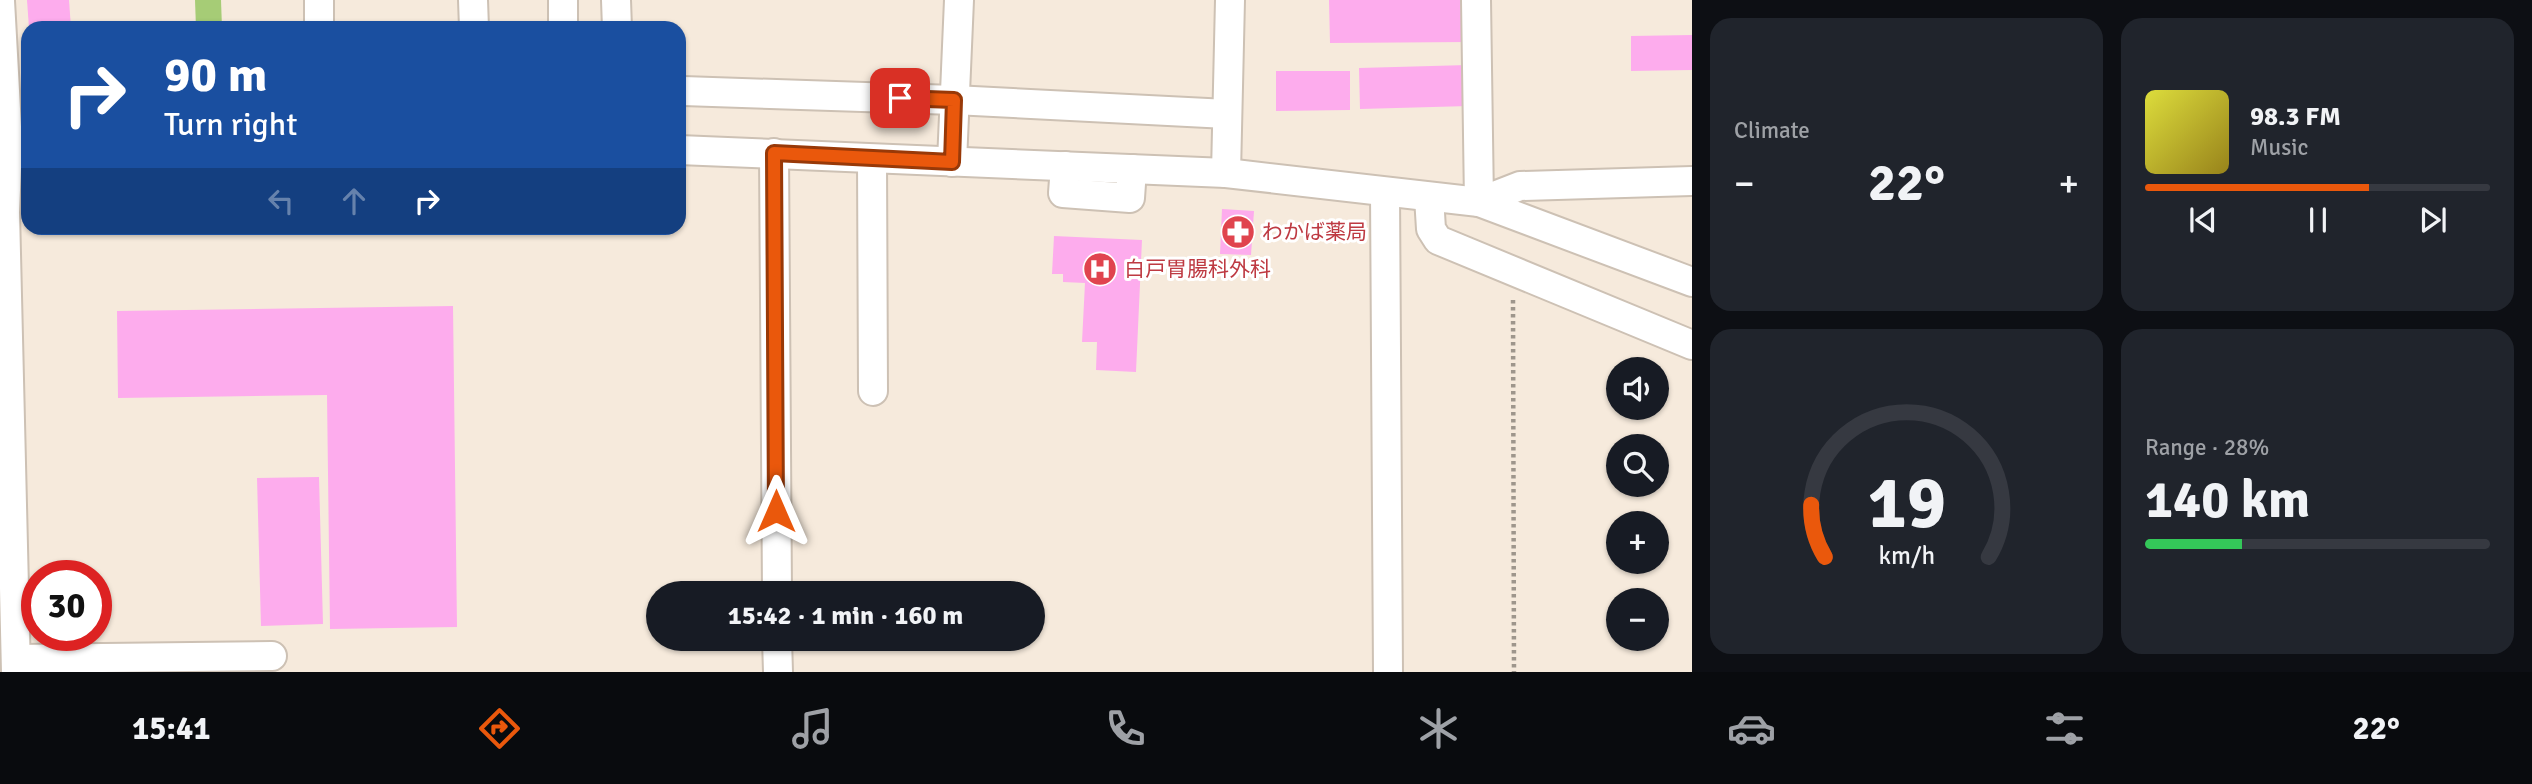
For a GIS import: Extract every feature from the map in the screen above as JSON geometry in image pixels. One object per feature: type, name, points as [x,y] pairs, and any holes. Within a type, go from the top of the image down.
[{"type":"street","points":[[318,21],[319,0]]},
{"type":"street","points":[[473,0],[474,21]]},
{"type":"street","points":[[563,0],[563,21]]},
{"type":"street","points":[[616,0],[617,21]]},
{"type":"street","points":[[952,162],[958,0]]},
{"type":"street","points":[[1226,173],[1230,0]]},
{"type":"street","points":[[1476,0],[1479,202]]},
{"type":"street","points":[[0,1],[12,144],[5,212],[16,665],[272,656]]},
{"type":"street","points":[[686,91],[954,100],[1227,114]]},
{"type":"street","points":[[686,150],[1226,173],[1479,202],[1692,282]]},
{"type":"street","points":[[774,153],[777,581]]},
{"type":"street","points":[[872,159],[873,391]]},
{"type":"street","points":[[1479,202],[1520,186],[1692,181]]},
{"type":"street","points":[[1385,192],[1388,672]]},
{"type":"street","points":[[1429,197],[1431,229],[1438,240],[1692,345]]},
{"type":"street","points":[[777,651],[778,672]]},
{"type":"path","points":[[1513,271],[1514,672]]},
{"type":"green space","points":[[195,0],[221,0],[222,21],[196,21]]},
{"type":"building","points":[[27,0],[69,0],[70,21],[28,21]]},
{"type":"building","points":[[1329,0],[1468,0],[1468,42],[1330,43]]},
{"type":"building","points":[[1692,35],[1692,70],[1631,71],[1631,36]]},
{"type":"building","points":[[1468,65],[1469,106],[1360,109],[1359,68]]},
{"type":"building","points":[[1276,71],[1350,71],[1350,110],[1276,111]]},
{"type":"building","points":[[1222,209],[1254,211],[1251,255],[1220,254]]},
{"type":"building","points":[[1054,236],[1142,240],[1136,372],[1096,370],[1097,342],[1082,342],[1085,283],[1063,282],[1063,274],[1052,274]]},
{"type":"building","points":[[453,306],[457,627],[330,629],[327,395],[118,398],[117,311]]},
{"type":"building","points":[[319,477],[323,624],[261,626],[257,478]]},
{"type":"building","points":[[226,664],[271,664],[271,672],[226,672]]},
{"type":"place","name":"わかば薬局","points":[[1238,232]]},
{"type":"place","name":"白戸胃腸科外科","points":[[1100,269]]},
{"type":"route","points":[[776,511],[774,153],[952,162],[954,100],[900,98]]}]
